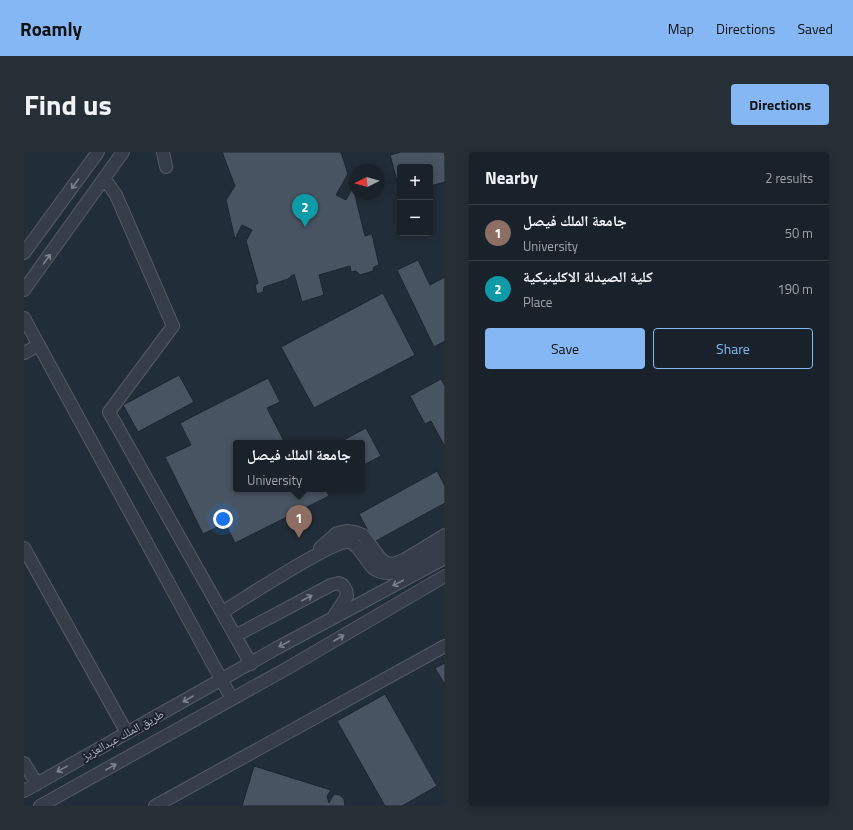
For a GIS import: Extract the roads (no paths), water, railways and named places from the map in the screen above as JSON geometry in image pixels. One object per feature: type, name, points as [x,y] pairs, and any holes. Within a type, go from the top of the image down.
[{"type":"street","points":[[24,253],[98,152]]},
{"type":"street","points":[[24,290],[123,152]]},
{"type":"street","points":[[162,152],[166,166]]},
{"type":"street","points":[[104,178],[116,195],[173,326],[109,412],[251,664]]},
{"type":"street","points":[[24,318],[232,699]]},
{"type":"street","points":[[24,353],[39,345]]},
{"type":"street","points":[[308,559],[337,533],[346,531],[363,535],[380,558],[393,564],[404,560],[445,535]]},
{"type":"street","points":[[222,612],[308,559],[341,543],[348,542],[353,544],[374,568],[388,574],[404,570],[445,547]]},
{"type":"street","points":[[24,548],[127,733]]},
{"type":"street","name":"طريق الملك عبدالعزيز","points":[[24,791],[277,648],[445,558]]},
{"type":"street","name":"طريق الملك عبدالعزيز","points":[[40,806],[232,699],[445,576]]},
{"type":"street","points":[[235,636],[338,583],[343,585],[347,596],[333,618]]},
{"type":"street","points":[[156,806],[445,646]]},
{"type":"street","points":[[24,763],[37,784]]},
{"type":"place","name":"كلية الصيدلة الاكلينيكية","points":[[305,227]]},
{"type":"place","name":"جامعة الملك فيصل","points":[[299,538]]}]
